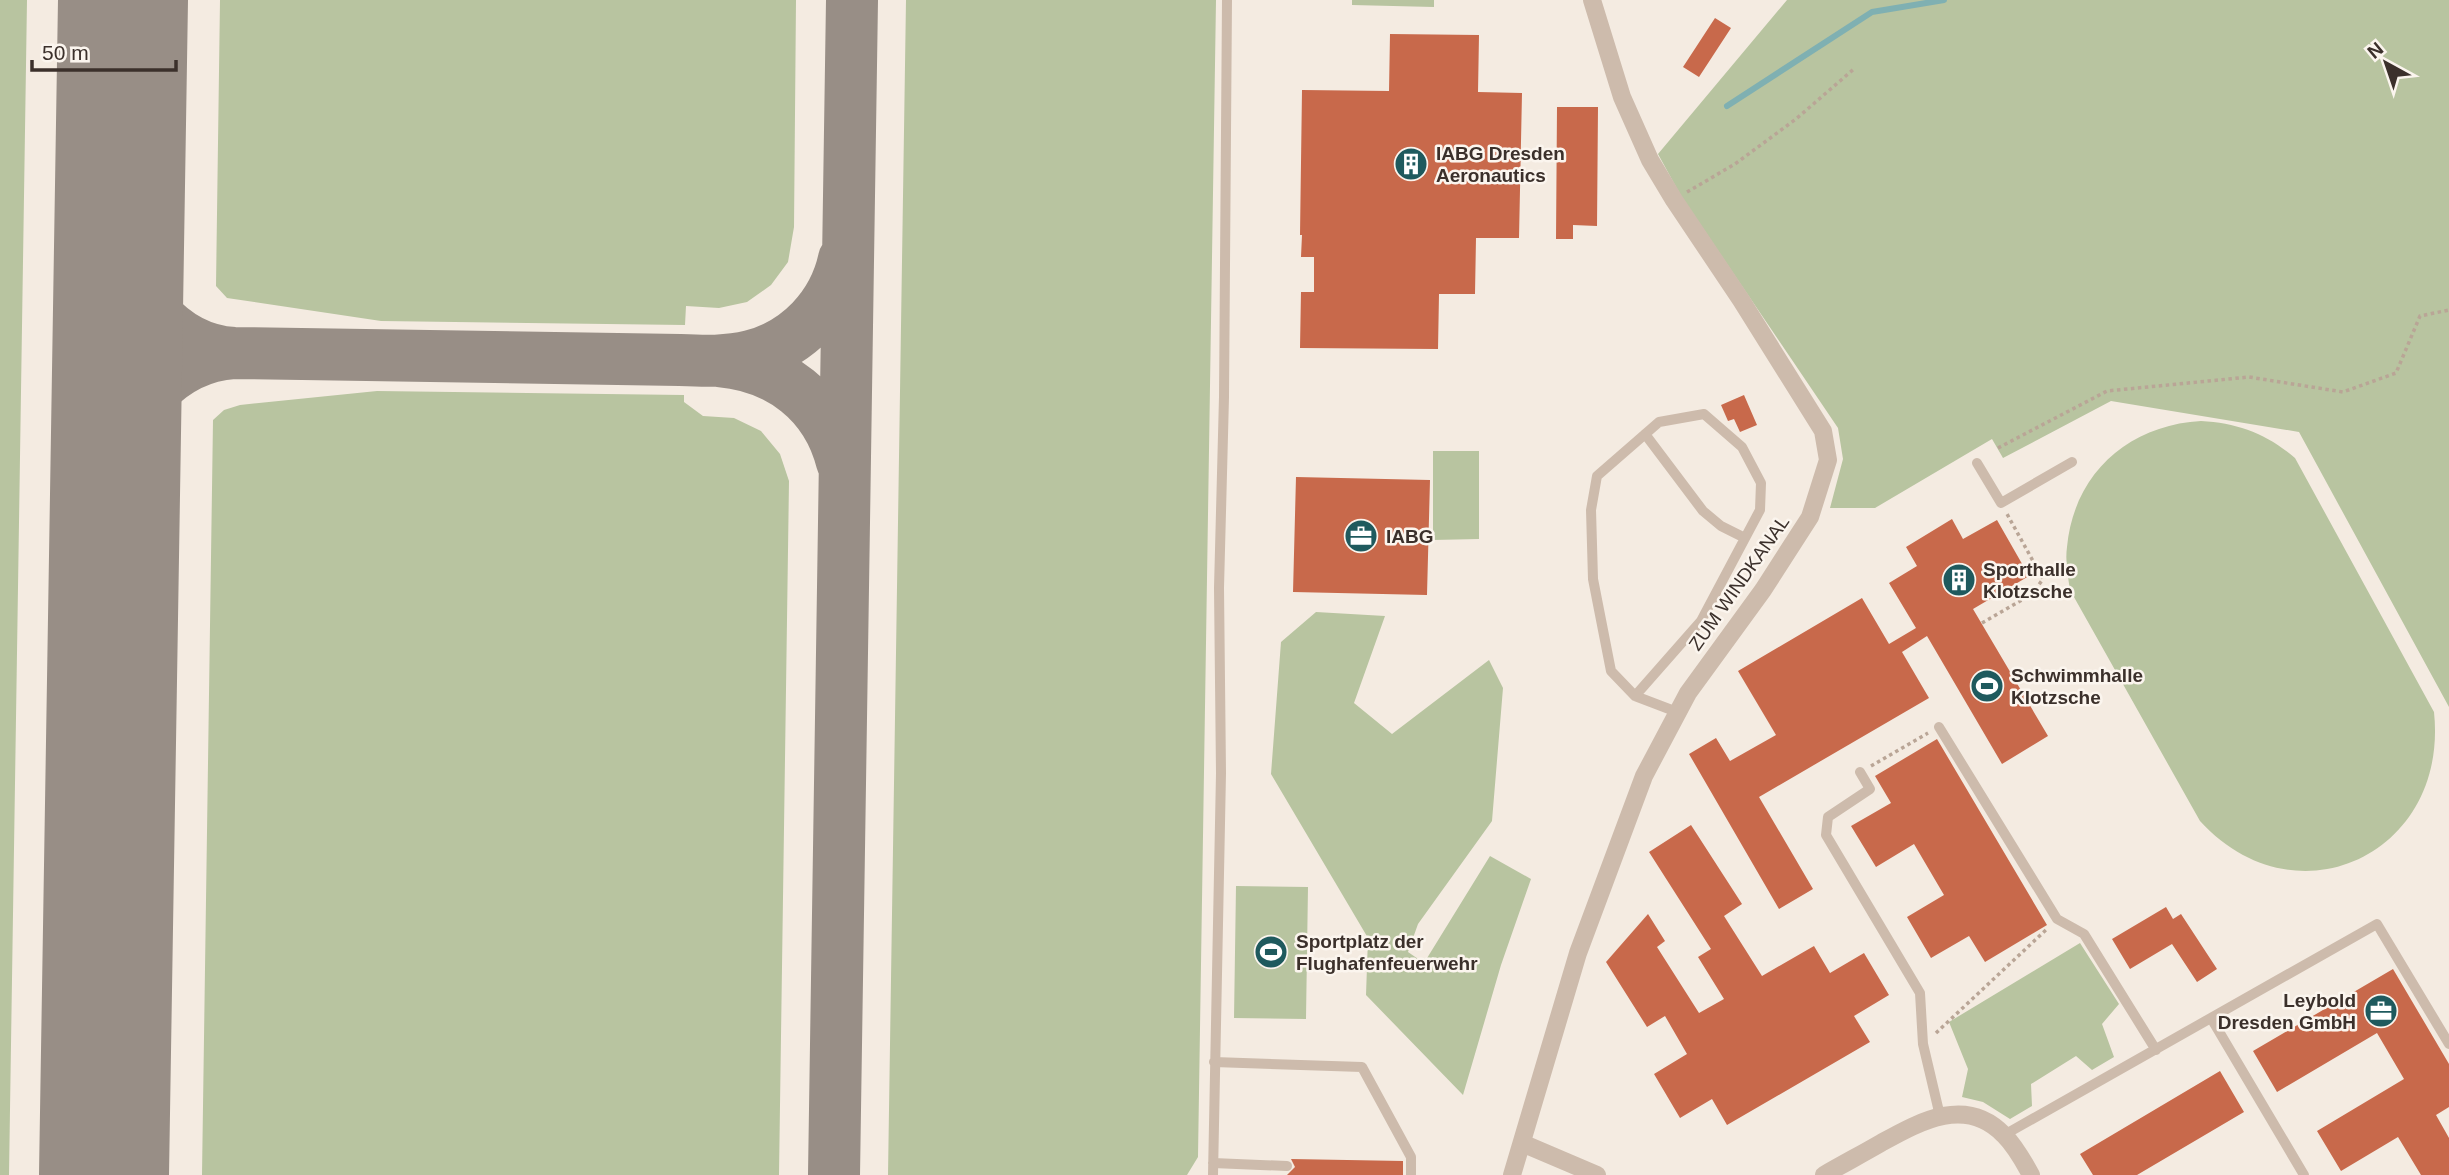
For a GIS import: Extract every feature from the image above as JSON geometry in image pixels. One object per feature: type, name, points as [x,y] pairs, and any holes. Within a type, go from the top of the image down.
[{"type":"street","name":"ZUM WINDKANAL","points":[[1512,1175],[1578,953],[1644,776],[1677,712],[1763,590],[1810,517],[1828,460],[1823,431],[1650,160],[1622,97],[1592,0]]},
{"type":"street","points":[[1824,1175],[1920,1121],[1966,1114],[1988,1123],[2004,1135],[2026,1172]]},
{"type":"street","points":[[1522,1143],[1597,1175]]},
{"type":"lane","points":[[1227,0],[1224,397],[1219,588],[1221,773],[1213,1169],[1287,1166]]},
{"type":"lane","points":[[1635,696],[1701,621],[1759,510],[1760,483],[1742,447],[1704,414],[1659,422],[1597,476],[1591,510],[1592,579],[1611,671],[1635,696],[1677,712]]},
{"type":"lane","points":[[1645,434],[1703,511],[1721,526],[1745,537]]},
{"type":"lane","points":[[1977,463],[2001,503],[2072,462]]},
{"type":"lane","points":[[1939,727],[2057,919],[2084,934],[2155,1049]]},
{"type":"lane","points":[[1860,772],[1870,789],[1828,817],[1826,835],[1920,993],[1923,1044],[1940,1116]]},
{"type":"lane","points":[[2004,1135],[2377,924],[2449,1044]]},
{"type":"lane","points":[[2211,1018],[2304,1175]]},
{"type":"lane","points":[[1214,1062],[1362,1067],[1411,1157],[1411,1175]]},
{"type":"path","points":[[1674,200],[1735,164],[1796,119],[1855,68]]},
{"type":"path","points":[[1998,448],[2107,391],[2249,377],[2343,392],[2396,373],[2420,316],[2449,310]]},
{"type":"path","points":[[1982,623],[2032,594],[2043,579],[2001,503]]},
{"type":"path","points":[[1860,772],[1939,727]]},
{"type":"path","points":[[1923,1044],[2057,919]]},
{"type":"green space","points":[[0,0],[27,0],[9,1175],[0,1175]]},
{"type":"green space","points":[[220,0],[796,0],[794,227],[788,262],[771,285],[747,302],[719,308],[686,306],[685,325],[381,321],[227,298],[216,286]]},
{"type":"green space","points":[[906,0],[1216,0],[1198,1157],[1187,1175],[888,1175]]},
{"type":"green space","points":[[1352,0],[1434,0],[1434,7],[1352,5]]},
{"type":"green space","points":[[1787,0],[2449,0],[2449,707],[2299,432],[2111,401],[2003,458],[1992,439],[1875,508],[1830,508],[1843,459],[1838,428],[1681,196],[1658,154]]},
{"type":"green space","points":[[377,391],[684,395],[684,402],[703,416],[734,418],[761,431],[780,454],[789,481],[779,1175],[202,1175],[213,420],[224,410],[240,405]]},
{"type":"green space","points":[[2201,421],[2227,424],[2251,431],[2274,442],[2295,458],[2434,712],[2432,762],[2417,804],[2392,837],[2359,859],[2320,870],[2279,868],[2238,852],[2200,821],[2070,590],[2066,552],[2072,521],[2093,476],[2129,443],[2151,432]]},
{"type":"green space","points":[[1433,451],[1479,451],[1479,539],[1433,540]]},
{"type":"green space","points":[[1316,612],[1385,616],[1354,703],[1392,734],[1489,660],[1503,688],[1492,821],[1418,924],[1408,952],[1424,963],[1490,856],[1531,879],[1501,965],[1463,1095],[1366,995],[1368,938],[1271,774],[1281,642]]},
{"type":"green space","name":"Sportplatz der Flughafenfeuerwehr","points":[[1236,886],[1308,887],[1306,1019],[1234,1018]]},
{"type":"green space","points":[[2080,943],[2119,1004],[2102,1024],[2114,1057],[2092,1070],[2076,1056],[2031,1084],[2032,1106],[2010,1119],[1983,1102],[1962,1097],[1968,1069],[1949,1022]]},
{"type":"building","points":[[1715,18],[1731,28],[1699,77],[1683,67]]},
{"type":"building","name":"IABG Dresden Aeronautics","points":[[1390,34],[1479,35],[1478,92],[1522,93],[1519,238],[1476,238],[1475,294],[1439,294],[1438,349],[1300,348],[1301,292],[1314,292],[1314,257],[1301,257],[1302,90],[1389,91]]},
{"type":"building","points":[[1557,107],[1598,107],[1597,226],[1573,225],[1573,239],[1556,239]]},
{"type":"building","points":[[1744,395],[1757,425],[1740,432],[1734,419],[1728,421],[1721,405]]},
{"type":"building","name":"IABG","points":[[1296,477],[1430,480],[1427,595],[1293,592]]},
{"type":"building","points":[[1952,519],[1963,539],[1997,520],[2029,576],[1973,609],[2048,736],[2002,764],[1927,636],[1902,652],[1929,698],[1759,797],[1813,889],[1779,909],[1689,754],[1716,738],[1730,761],[1776,735],[1738,671],[1862,598],[1889,644],[1916,628],[1889,583],[1917,566],[1906,547]]},
{"type":"building","points":[[1937,739],[2047,925],[1985,962],[1969,936],[1931,958],[1907,917],[1944,895],[1914,844],[1876,867],[1851,826],[1891,803],[1875,776]]},
{"type":"building","points":[[1691,825],[1742,904],[1724,916],[1762,976],[1814,946],[1830,973],[1864,953],[1889,995],[1854,1016],[1870,1042],[1727,1125],[1712,1099],[1680,1118],[1654,1074],[1687,1054],[1665,1016],[1647,1027],[1606,962],[1648,914],[1665,941],[1657,947],[1699,1013],[1724,999],[1698,957],[1711,949],[1649,852]]},
{"type":"building","points":[[2166,907],[2173,919],[2181,914],[2217,969],[2197,982],[2172,944],[2130,969],[2112,939]]},
{"type":"building","points":[[2393,969],[2449,1064],[2449,1107],[2436,1115],[2449,1138],[2449,1175],[2421,1175],[2398,1137],[2341,1171],[2317,1131],[2404,1079],[2377,1033],[2277,1092],[2253,1051]]},
{"type":"building","points":[[2220,1071],[2244,1112],[2137,1175],[2093,1175],[2080,1154]]},
{"type":"building","points":[[1291,1159],[1403,1161],[1403,1175],[1287,1175],[1295,1167]]},
{"type":"waterway","points":[[1727,106],[1872,12],[1944,0]]},
{"type":"taxiway","points":[[834,1175],[852,0]]},
{"type":"taxiway","points":[[119,229],[130,273],[154,312],[171,328],[190,340],[211,349],[234,353],[707,361],[742,358],[784,342],[811,321],[832,292],[844,259]]},
{"type":"taxiway","points":[[115,474],[119,451],[127,430],[153,392],[190,365],[211,357],[234,353]]},
{"type":"taxiway","points":[[719,361],[761,370],[797,391],[825,422],[842,462]]},
{"type":"runway","points":[[104,1175],[123,0]]},
{"type":"place","name":"IABG Dresden Aeronautics","points":[[1411,164]]},
{"type":"place","name":"IABG","points":[[1361,536]]},
{"type":"place","name":"Sporthalle Klotzsche","points":[[1959,580]]},
{"type":"place","name":"Schwimmhalle Klotzsche","points":[[1987,686]]},
{"type":"place","name":"Sportplatz der Flughafenfeuerwehr","points":[[1271,952]]},
{"type":"place","name":"Leybold Dresden GmbH","points":[[2381,1011]]}]
